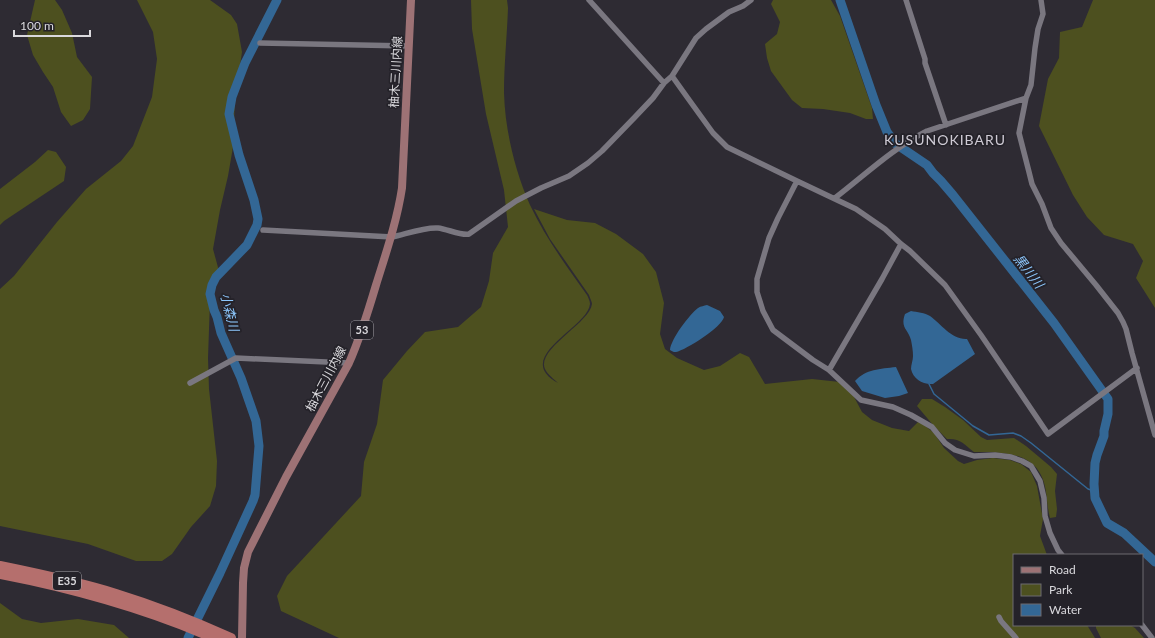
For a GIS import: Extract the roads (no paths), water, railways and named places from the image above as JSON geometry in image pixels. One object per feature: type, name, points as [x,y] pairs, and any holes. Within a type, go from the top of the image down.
[{"type":"highway","name":"E35","points":[[0,566],[74,582],[133,600],[187,619],[231,638]]},
{"type":"highway","name":"E35","points":[[0,574],[31,580],[112,601],[214,638]]},
{"type":"main road","name":"柚木三川内線","points":[[242,638],[243,576],[248,552],[286,477],[358,344],[392,237],[402,188],[411,0]]},
{"type":"street","points":[[589,0],[664,83]]},
{"type":"street","points":[[263,230],[392,237],[427,228],[438,228],[466,235],[469,234],[516,201],[569,176],[588,163],[602,151],[653,98],[664,83],[672,76],[696,38],[730,12],[743,6],[751,0]]},
{"type":"street","points":[[906,0],[946,125]]},
{"type":"street","points":[[1041,0],[1043,14],[1038,29],[1031,85],[1026,98],[1019,133],[1032,184],[1042,204],[1051,228],[1118,313],[1123,322],[1155,435]]},
{"type":"street","points":[[260,42],[409,46]]},
{"type":"street","points":[[672,76],[721,143],[856,209],[885,229],[910,251],[945,285],[1048,434],[1137,368]]},
{"type":"street","points":[[835,198],[912,138],[926,131],[1026,98]]},
{"type":"street","points":[[797,181],[769,238],[757,279],[757,292],[763,311],[773,330],[829,370],[861,400],[893,407],[911,415],[932,427],[945,443],[955,450],[974,456],[994,455],[1011,457],[1031,466],[1040,480],[1050,533],[1061,554]]},
{"type":"street","points":[[829,370],[901,244]]},
{"type":"street","points":[[190,383],[236,358],[349,363]]},
{"type":"street","points":[[999,617],[1016,638]]},
{"type":"street","points":[[1143,626],[1152,638]]},
{"type":"water","points":[[707,305],[720,311],[724,317],[722,321],[703,338],[687,347],[676,352],[670,350],[671,345],[685,321],[698,308]]},
{"type":"water","points":[[911,311],[930,316],[956,337],[967,339],[975,354],[933,384],[919,381],[912,373],[911,369],[913,356],[911,340],[903,322],[905,314]]},
{"type":"water","points":[[896,367],[908,393],[885,398],[862,391],[855,381],[859,377],[869,372]]},
{"type":"waterway","name":"小森川","points":[[188,638],[220,573],[255,495],[259,446],[256,421],[241,378],[221,333],[210,294],[216,277],[247,245],[257,225],[258,219],[254,200],[239,155],[229,114],[232,97],[245,63],[277,0]]},
{"type":"waterway","name":"黒川川","points":[[840,0],[876,105],[887,132],[896,144],[927,165],[953,195],[1054,323],[1108,399],[1108,414],[1104,436],[1095,463],[1095,498],[1107,523],[1124,533],[1155,562]]},
{"type":"waterway","points":[[929,384],[934,394],[973,426],[989,435],[1013,433],[1021,436],[1088,489],[1094,491]]},
{"type":"district","name":"KUSUNOKIBARU","points":[[945,140]]}]
